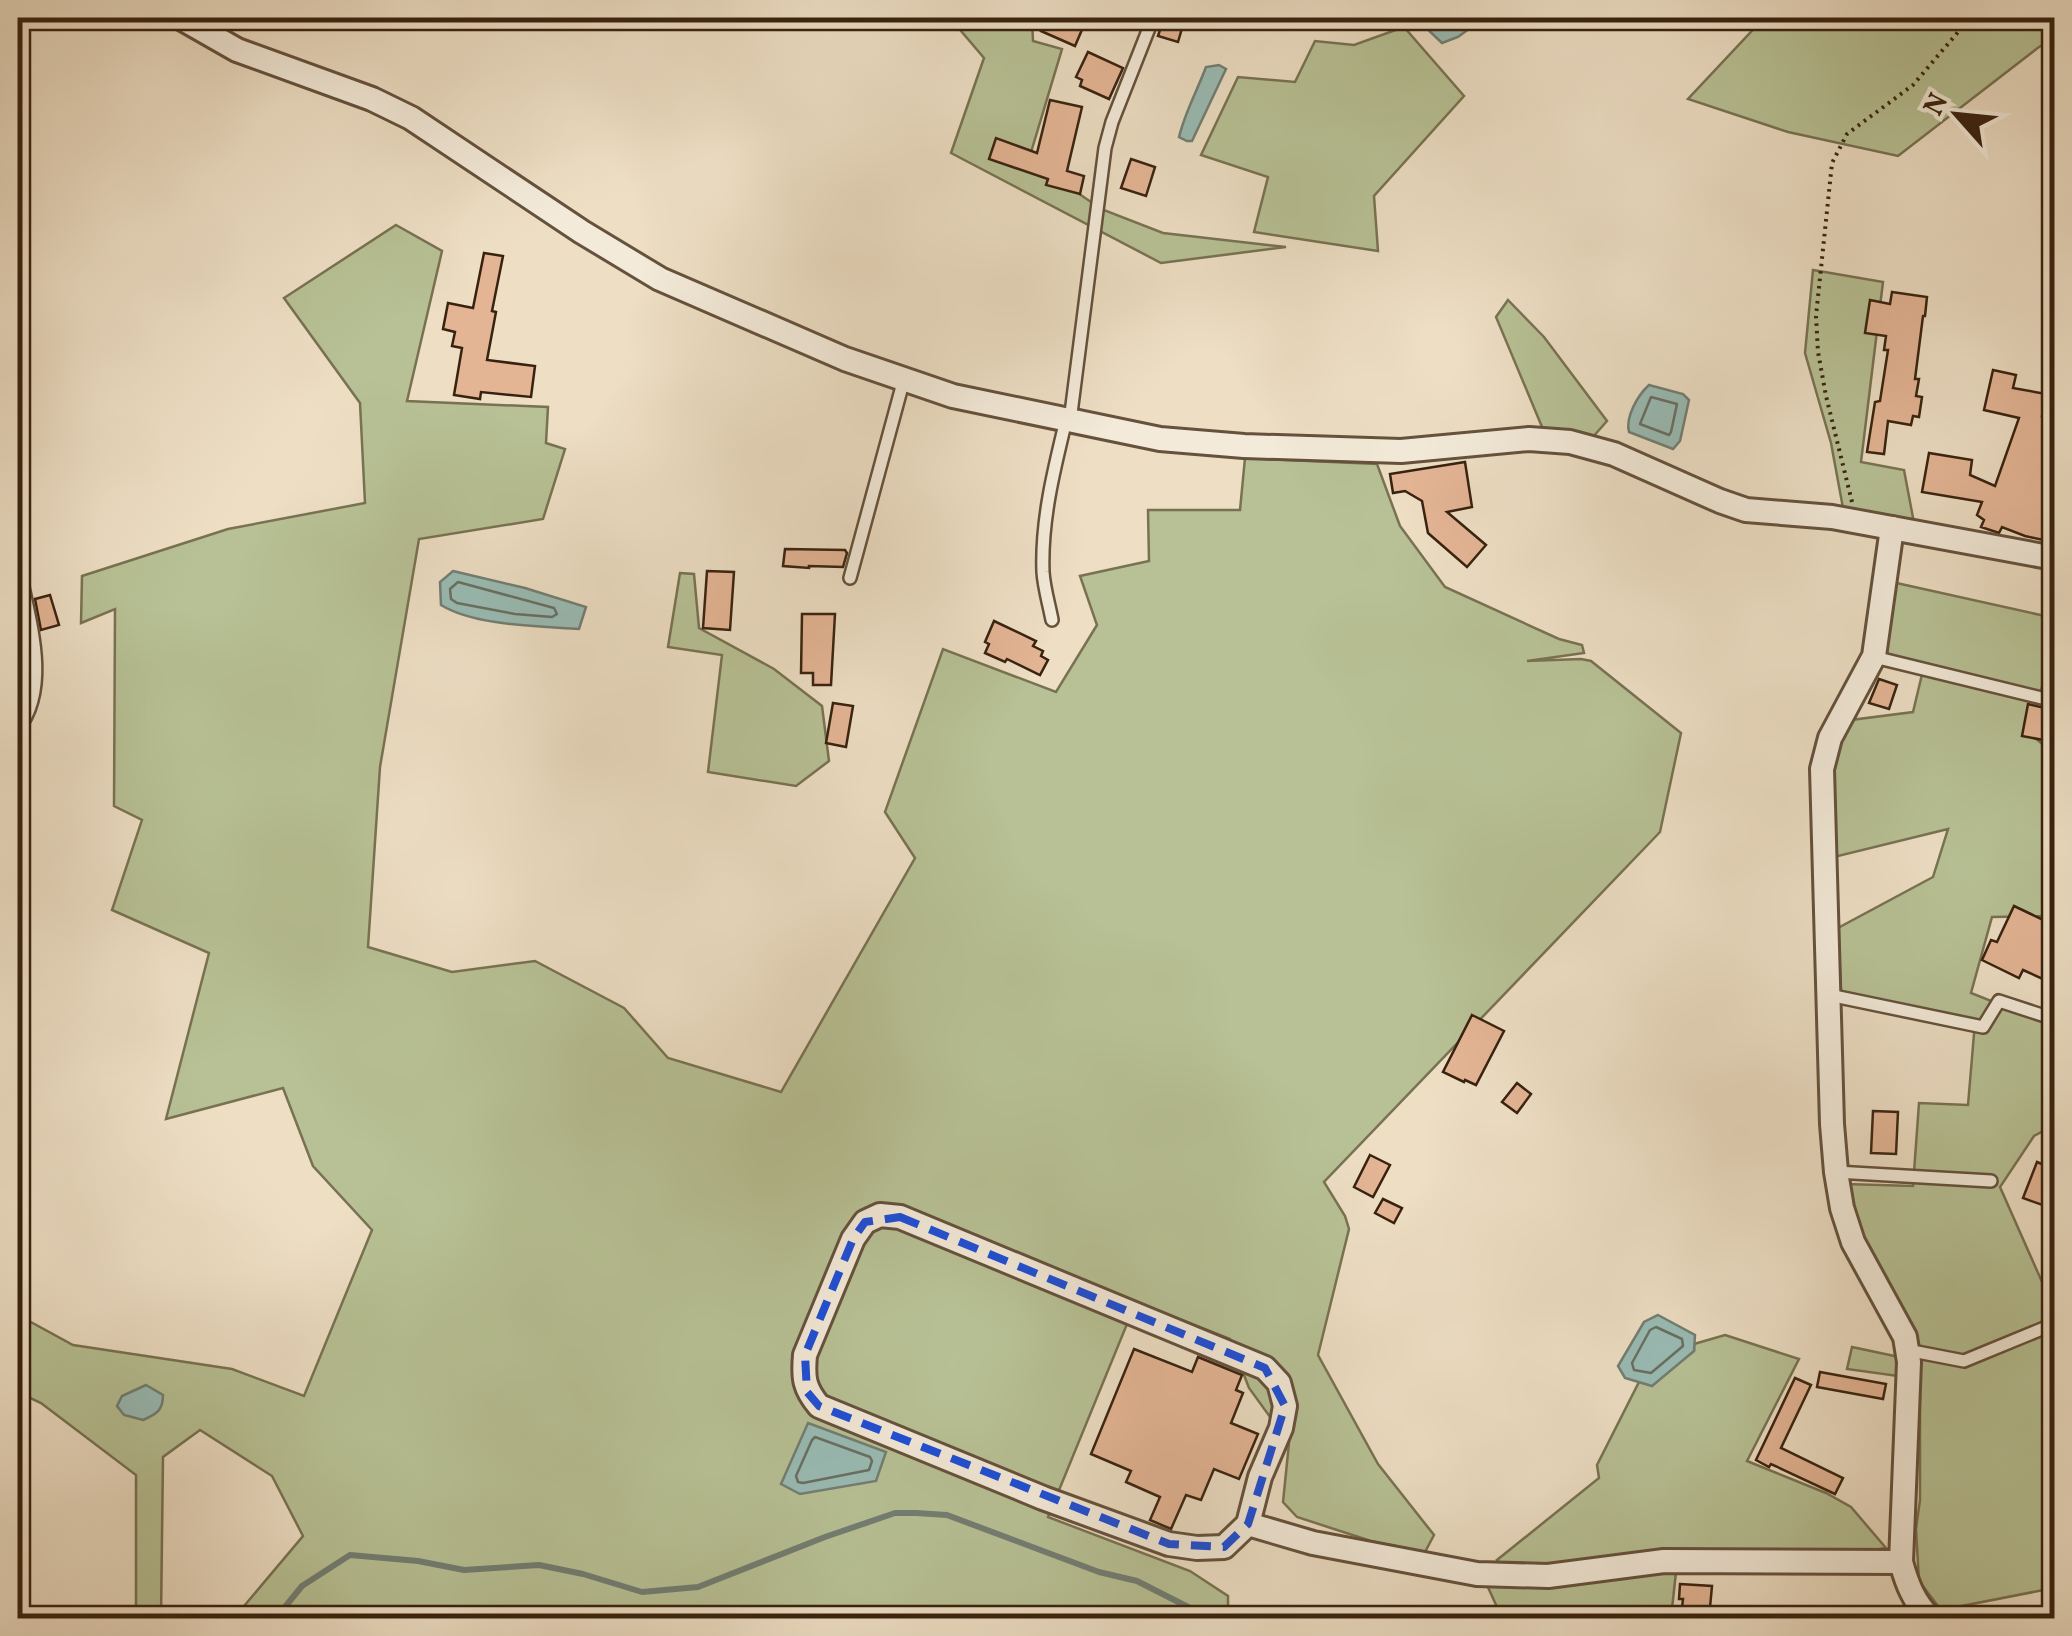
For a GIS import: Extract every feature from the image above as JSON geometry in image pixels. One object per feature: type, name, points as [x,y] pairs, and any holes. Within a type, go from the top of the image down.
[{"type":"street","points":[[181,18],[237,50],[372,99],[412,118],[582,232],[660,279],[845,359],[953,396],[1160,440],[1401,451],[1529,439],[1570,442],[1614,454],[1746,510],[1832,517],[2054,558]]},
{"type":"street","points":[[1892,528],[1874,656],[1830,738],[1822,769],[1828,995],[1836,1172],[1842,1208],[1854,1242],[1905,1337],[1909,1362],[1901,1562],[1907,1583],[1926,1614]]},
{"type":"street","points":[[880,1215],[900,1216],[1265,1368],[1279,1382],[1285,1406],[1248,1524],[1224,1547],[1169,1544],[1043,1498],[819,1406],[807,1392],[805,1355],[853,1240],[865,1222],[880,1215]]},
{"type":"street","points":[[1248,1524],[1313,1543],[1477,1574],[1548,1576],[1664,1561],[1901,1562]]},
{"type":"lane","points":[[1052,620],[1044,572],[1048,508],[1068,421],[1105,148],[1153,18]]},
{"type":"lane","points":[[18,260],[18,282]]},
{"type":"lane","points":[[850,578],[904,379]]},
{"type":"lane","points":[[18,563],[36,656],[36,686],[18,729]]},
{"type":"lane","points":[[1874,656],[2054,700]]},
{"type":"lane","points":[[1828,995],[1982,1027],[1999,1001],[2054,1019]]},
{"type":"lane","points":[[1836,1172],[1991,1181]]},
{"type":"lane","points":[[1907,1350],[1964,1361],[2054,1324]]},
{"type":"path","points":[[1857,522],[1818,352],[1816,316],[1832,163],[1847,134],[1913,85],[1970,18]]},
{"type":"highlighted area","points":[[900,1217],[1265,1368],[1285,1406],[1248,1524],[1224,1547],[1169,1544],[819,1406],[807,1392],[805,1355],[853,1239],[865,1222]]},
{"type":"green space","points":[[950,18],[1032,18],[1033,41],[1062,49],[1029,159],[1101,209],[1163,233],[1286,247],[1161,263],[951,153],[984,58]]},
{"type":"green space","points":[[1764,18],[2054,18],[2054,39],[1898,156],[1788,132],[1688,99]]},
{"type":"green space","points":[[1404,27],[1464,96],[1374,196],[1378,251],[1254,232],[1268,177],[1201,155],[1238,77],[1295,82],[1315,41],[1354,45]]},
{"type":"green space","points":[[396,225],[442,251],[407,401],[548,407],[546,443],[565,449],[543,519],[419,539],[380,767],[368,947],[452,972],[535,961],[624,1008],[668,1058],[781,1092],[915,858],[885,812],[943,649],[1056,692],[1097,625],[1080,576],[1149,561],[1148,510],[1240,510],[1245,458],[1377,464],[1400,526],[1445,587],[1559,639],[1582,645],[1584,653],[1527,661],[1591,661],[1681,733],[1660,832],[1324,1182],[1349,1229],[1318,1355],[1378,1464],[1434,1535],[1425,1552],[1371,1541],[1297,1517],[1283,1502],[1289,1443],[1249,1388],[1230,1339],[1136,1302],[1048,1517],[1190,1571],[1228,1596],[1228,1618],[234,1618],[303,1536],[272,1476],[200,1430],[163,1457],[161,1618],[136,1618],[136,1475],[41,1403],[22,1394],[18,1444],[18,1315],[73,1345],[232,1369],[304,1396],[372,1230],[313,1166],[283,1088],[166,1119],[209,953],[112,910],[142,820],[114,806],[115,609],[81,623],[82,576],[228,529],[365,503],[360,403],[284,298]]},
{"type":"green space","points":[[1813,270],[1883,282],[1861,462],[1904,470],[1914,523],[1843,508],[1831,443],[1805,353]]},
{"type":"green space","points":[[1508,300],[1544,337],[1607,421],[1592,438],[1545,434],[1496,317]]},
{"type":"green space","points":[[680,573],[694,574],[699,628],[774,669],[822,706],[829,761],[796,786],[708,772],[722,655],[668,647]]},
{"type":"green space","points":[[1892,582],[2054,618],[2049,661],[2027,731],[2054,754],[2054,916],[1992,917],[1971,993],[2054,1026],[2054,1128],[2034,1136],[2000,1187],[2054,1309],[2054,1588],[1941,1610],[1919,1581],[1916,1529],[1920,1500],[1920,1379],[1847,1369],[1852,1347],[1918,1361],[1859,1237],[1846,1184],[1913,1186],[1919,1103],[1968,1105],[1975,1022],[1841,991],[1838,928],[1933,877],[1948,829],[1830,858],[1827,769],[1851,720],[1913,712],[1924,666],[1884,657]]},
{"type":"green space","points":[[1725,1335],[1799,1359],[1747,1461],[1851,1507],[1886,1548],[1734,1550],[1505,1569],[1497,1560],[1599,1478],[1597,1465],[1639,1382],[1652,1385],[1694,1351],[1694,1344]]},
{"type":"green space","points":[[1676,1572],[1671,1618],[1502,1618],[1487,1585]]},
{"type":"water","points":[[1424,18],[1484,18],[1458,37],[1442,43],[1425,27]]},
{"type":"water","points":[[1219,65],[1226,69],[1192,141],[1187,141],[1179,137],[1191,102],[1206,67]]},
{"type":"water","points":[[1649,385],[1683,394],[1689,400],[1680,441],[1673,449],[1629,432],[1633,407]]},
{"type":"water","points":[[453,571],[586,607],[579,629],[508,624],[455,612],[441,605],[440,582]]},
{"type":"water","points":[[1658,1315],[1695,1335],[1694,1351],[1652,1386],[1625,1378],[1618,1366],[1644,1322]]},
{"type":"water","points":[[146,1385],[163,1395],[158,1411],[143,1420],[124,1415],[117,1406],[122,1396]]},
{"type":"water","points":[[808,1423],[886,1452],[876,1481],[800,1494],[781,1484]]},
{"type":"building","points":[[1047,18],[1087,18],[1075,46],[1041,31]]},
{"type":"building","points":[[1164,18],[1185,18],[1178,42],[1158,36]]},
{"type":"building","points":[[1088,52],[1123,68],[1109,99],[1080,86],[1082,80],[1076,77]]},
{"type":"building","points":[[1050,100],[1082,107],[1067,171],[1084,176],[1080,194],[1046,185],[1048,179],[989,159],[996,138],[1037,153]]},
{"type":"building","points":[[1131,159],[1155,167],[1146,196],[1121,188]]},
{"type":"building","points":[[484,253],[503,256],[487,360],[535,366],[531,397],[481,392],[480,399],[454,395],[462,348],[452,346],[455,332],[443,329],[448,303],[473,308]]},
{"type":"building","points":[[1892,292],[1927,297],[1915,379],[1919,379],[1916,396],[1922,397],[1919,417],[1913,416],[1911,425],[1888,421],[1884,454],[1867,452],[1875,402],[1880,401],[1888,350],[1884,350],[1886,336],[1865,333],[1870,300],[1890,304]]},
{"type":"building","points":[[1993,370],[2016,375],[2013,388],[2046,394],[2042,416],[2054,417],[2054,516],[2048,541],[2002,527],[1999,533],[1981,527],[1984,520],[1977,515],[1982,502],[1922,492],[1929,453],[1972,460],[1970,475],[1995,486],[2019,418],[1984,410]]},
{"type":"building","points":[[1465,462],[1472,507],[1447,512],[1486,545],[1467,567],[1428,533],[1422,501],[1405,491],[1393,493],[1390,474]]},
{"type":"building","points":[[785,549],[847,553],[843,567],[809,568],[783,566]]},
{"type":"building","points":[[707,571],[734,572],[730,630],[703,628]]},
{"type":"building","points":[[50,595],[59,625],[41,630],[35,599]]},
{"type":"building","points":[[802,614],[835,614],[831,685],[813,685],[813,673],[801,673]]},
{"type":"building","points":[[994,621],[1036,641],[1033,646],[1043,651],[1041,656],[1048,660],[1040,675],[985,653]]},
{"type":"building","points":[[1879,679],[1897,685],[1889,709],[1869,703]]},
{"type":"building","points":[[833,703],[853,706],[846,747],[826,743]]},
{"type":"building","points":[[2028,704],[2045,708],[2043,718],[2054,719],[2054,742],[2022,736]]},
{"type":"building","points":[[2014,906],[2054,925],[2054,984],[2023,970],[2019,978],[1982,960],[1991,940],[1997,942]]},
{"type":"building","points":[[1472,1015],[1504,1031],[1476,1085],[1443,1072]]},
{"type":"building","points":[[1517,1083],[1531,1094],[1517,1113],[1502,1102]]},
{"type":"building","points":[[1873,1111],[1898,1112],[1896,1154],[1871,1153]]},
{"type":"building","points":[[1370,1155],[1390,1165],[1373,1197],[1354,1187]]},
{"type":"building","points":[[2037,1162],[2054,1169],[2054,1189],[2048,1207],[2023,1198]]},
{"type":"building","points":[[1383,1199],[1402,1208],[1394,1223],[1375,1213]]},
{"type":"building","points":[[1134,1349],[1192,1372],[1198,1357],[1242,1375],[1236,1390],[1243,1393],[1231,1423],[1258,1434],[1239,1479],[1214,1469],[1201,1500],[1186,1495],[1171,1529],[1150,1520],[1160,1497],[1126,1482],[1131,1471],[1091,1454]]},
{"type":"building","points":[[1820,1372],[1886,1384],[1883,1399],[1817,1387]]},
{"type":"building","points":[[1795,1378],[1811,1385],[1781,1448],[1843,1478],[1835,1494],[1756,1460]]},
{"type":"building","points":[[1680,1584],[1712,1586],[1709,1618],[1686,1618],[1687,1609],[1682,1608],[1683,1599],[1679,1599]]},
{"type":"waterway","points":[[276,1618],[302,1586],[350,1555],[464,1570],[539,1565],[642,1592],[698,1587],[895,1513],[947,1515],[1099,1572],[1137,1581],[1194,1610],[1201,1618]]}]
